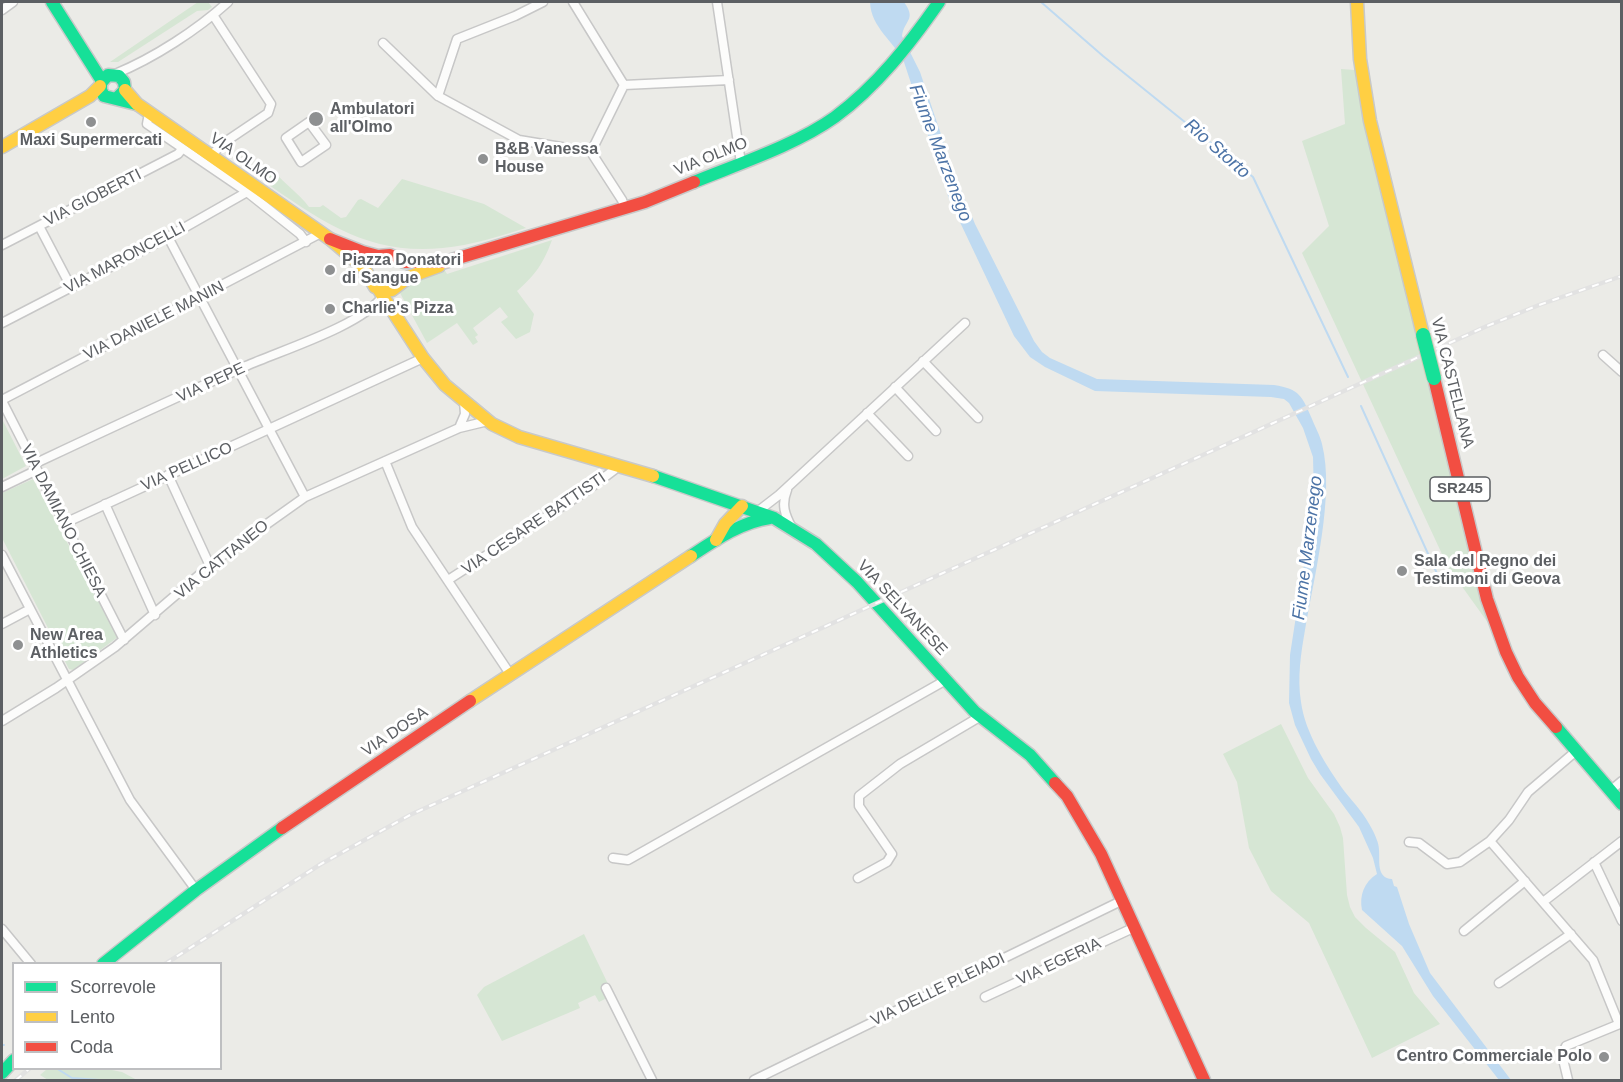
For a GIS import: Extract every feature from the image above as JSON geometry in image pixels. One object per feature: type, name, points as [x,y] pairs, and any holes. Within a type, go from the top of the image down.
[{"type":"street","points":[[2,9],[13,2]]},
{"type":"street","points":[[52,2],[103,82],[119,93]]},
{"type":"street","points":[[2,147],[103,82],[135,66],[213,15],[228,2]]},
{"type":"street","points":[[438,96],[457,39],[543,2]]},
{"type":"street","points":[[573,2],[624,85]]},
{"type":"street","points":[[717,2],[741,163]]},
{"type":"street","name":"VIA OLMO","points":[[149,113],[147,124],[326,236],[357,261],[368,274],[371,283],[381,293],[445,262],[625,208],[741,163],[802,136],[833,118],[861,96],[913,40],[939,2]]},
{"type":"street","name":"VIA CASTELLANA","points":[[1357,2],[1360,59],[1370,121],[1487,599],[1500,637],[1525,688],[1575,752],[1622,804]]},
{"type":"street","points":[[211,156],[222,144],[268,113],[272,104],[213,15]]},
{"type":"street","points":[[383,43],[438,96],[519,140],[591,152],[625,208]]},
{"type":"street","points":[[119,93],[135,66]]},
{"type":"street","points":[[103,82],[121,78],[119,93]]},
{"type":"street","points":[[624,85],[729,80]]},
{"type":"street","points":[[591,152],[624,85]]},
{"type":"street","name":"VIA OLMO","points":[[119,93],[211,156],[300,234],[306,242]]},
{"type":"street","points":[[309,122],[326,145],[301,162],[286,138],[309,122]]},
{"type":"street","name":"VIA GIOBERTI","points":[[2,245],[178,154],[182,148]]},
{"type":"street","name":"VIA MARONCELLI","points":[[2,323],[168,237],[249,189]]},
{"type":"street","points":[[39,226],[71,287]]},
{"type":"street","name":"VIA OLMO","points":[[326,236],[378,256],[390,255],[400,261],[445,262]]},
{"type":"street","name":"VIA DANIELE MANIN","points":[[2,401],[306,242],[326,236]]},
{"type":"street","points":[[168,237],[305,497]]},
{"type":"street","points":[[368,274],[370,263],[378,256]]},
{"type":"street","points":[[400,261],[404,271],[400,284]]},
{"type":"street","name":"VIA SELVANESE","points":[[400,284],[396,300],[414,343]]},
{"type":"street","name":"VIA SELVANESE","points":[[381,293],[423,358],[445,385],[483,418],[519,437],[616,465],[774,518],[816,544],[857,582],[981,716],[1030,755],[1067,796],[1099,850],[1204,1080]]},
{"type":"street","name":"VIA PEPE","points":[[2,488],[35,467],[238,370],[348,322],[366,312],[381,293]]},
{"type":"street","points":[[757,512],[965,323]]},
{"type":"street","points":[[1603,354],[1622,372]]},
{"type":"street","name":"VIA PELLICO","points":[[65,523],[423,358]]},
{"type":"street","points":[[923,361],[978,418]]},
{"type":"street","points":[[895,387],[936,431]]},
{"type":"street","name":"VIA DAMIANO CHIESA","points":[[2,401],[124,640]]},
{"type":"street","points":[[459,428],[465,414],[464,402]]},
{"type":"street","points":[[867,413],[908,456]]},
{"type":"street","name":"VIA CATTANEO","points":[[2,721],[67,681],[124,640],[210,566],[305,497],[483,418]]},
{"type":"street","name":"VIA CESARE BATTISTI","points":[[385,461],[412,527],[510,674]]},
{"type":"street","name":"VIA CESARE BATTISTI","points":[[448,580],[593,485],[614,470],[616,465]]},
{"type":"street","points":[[168,475],[210,566]]},
{"type":"street","points":[[788,486],[783,502],[792,528]]},
{"type":"street","points":[[718,498],[730,527]]},
{"type":"street","points":[[105,504],[155,615]]},
{"type":"street","points":[[730,527],[742,506]]},
{"type":"street","points":[[730,527],[755,520],[774,518]]},
{"type":"street","name":"VIA DOSA","points":[[104,962],[196,890],[279,830],[510,674],[716,540],[730,527]]},
{"type":"street","points":[[2,555],[130,800],[196,890]]},
{"type":"street","points":[[2,624],[30,609]]},
{"type":"street","points":[[613,858],[628,860],[946,680]]},
{"type":"street","points":[[858,878],[886,862],[892,854],[859,806],[859,796],[862,792],[900,764],[981,716]]},
{"type":"street","points":[[1409,842],[1419,843],[1447,864],[1460,862],[1490,841],[1504,826],[1528,792],[1575,752]]},
{"type":"street","points":[[1610,791],[1622,781]]},
{"type":"street","points":[[1490,841],[1593,960],[1620,1023],[1566,1046],[1562,1055],[1568,1080]]},
{"type":"street","points":[[1543,902],[1622,841]]},
{"type":"street","points":[[1594,862],[1622,921]]},
{"type":"street","points":[[1464,931],[1525,881]]},
{"type":"street","name":"VIA DELLE PLEIADI","points":[[754,1080],[1121,901]]},
{"type":"street","name":"VIA EGERIA","points":[[985,997],[1133,928]]},
{"type":"street","points":[[2,929],[31,962]]},
{"type":"street","points":[[1499,983],[1571,934]]},
{"type":"street","points":[[606,988],[651,1080]]},
{"type":"green space","points":[[198,2],[208,2],[212,7],[208,10],[197,11],[118,62],[110,62]]},
{"type":"green space","points":[[1341,69],[1355,70],[1425,373],[1491,627],[1448,567],[1302,253],[1329,226],[1302,141],[1345,124]]},
{"type":"green space","points":[[274,171],[309,207],[323,205],[341,218],[346,217],[361,199],[378,208],[402,179],[484,204],[526,228],[464,245],[433,249],[380,244],[332,225],[262,180]]},
{"type":"green space","points":[[552,240],[538,268],[517,291],[534,314],[530,332],[516,339],[501,322],[508,317],[500,307],[473,328],[478,335],[475,337],[478,342],[473,345],[457,323],[427,343],[400,293],[403,285],[444,269],[447,274]]},
{"type":"green space","points":[[2,419],[26,466],[2,479]]},
{"type":"green space","points":[[33,479],[118,637],[73,670],[69,669],[2,538],[2,493]]},
{"type":"green space","points":[[1281,724],[1308,778],[1334,814],[1340,827],[1343,838],[1347,895],[1355,917],[1395,952],[1414,993],[1440,1024],[1372,1058],[1309,923],[1271,891],[1249,848],[1237,782],[1223,754]]},
{"type":"green space","points":[[584,934],[609,986],[607,998],[599,1002],[595,995],[578,1003],[580,1008],[502,1041],[477,995],[484,987]]},
{"type":"green space","points":[[46,1070],[112,1070],[122,1072],[137,1080],[48,1080],[40,1075]]},
{"type":"water","name":"Fiume Marzenego","points":[[870,2],[904,2],[908,8],[910,16],[902,36],[920,72],[954,173],[975,224],[1034,341],[1042,352],[1050,358],[1097,379],[1274,385],[1295,391],[1302,399],[1321,441],[1326,487],[1322,536],[1300,666],[1299,684],[1303,714],[1324,761],[1373,831],[1378,845],[1381,872],[1383,876],[1392,879],[1394,886],[1397,887],[1409,924],[1430,973],[1511,1080],[1499,1080],[1433,996],[1402,946],[1362,910],[1361,900],[1364,890],[1377,874],[1373,858],[1359,827],[1320,774],[1295,725],[1289,703],[1290,655],[1314,499],[1313,457],[1303,428],[1289,403],[1284,399],[1271,397],[1095,391],[1045,367],[1030,357],[1014,336],[949,199],[904,62],[874,19]]},
{"type":"waterway","name":"Rio Storto","points":[[1041,2],[1103,56],[1253,177],[1348,377]]},
{"type":"waterway","name":"Rio Storto","points":[[1361,406],[1439,578]]},
{"type":"waterway","points":[[59,1070],[72,1078],[99,1080]]},
{"type":"railway","points":[[168,962],[321,864],[410,815],[1487,326],[1622,276]]},
{"type":"railway","points":[[16,1080],[28,1070]]},
{"type":"traffic: fast","points":[[52,2],[102,81]]},
{"type":"traffic: fast","points":[[694,182],[785,145],[835,117],[865,92],[891,64],[939,2]]},
{"type":"traffic: fast","points":[[117,98],[125,90],[124,82],[119,76],[108,75],[101,83],[104,96],[136,104]]},
{"type":"traffic: fast","points":[[1423,335],[1434,378]]},
{"type":"traffic: fast","points":[[653,476],[774,518],[816,544],[857,582],[975,712],[1030,755],[1055,783]]},
{"type":"traffic: fast","points":[[691,556],[749,523],[770,518]]},
{"type":"traffic: fast","points":[[1556,727],[1622,804]]},
{"type":"traffic: fast","points":[[106,962],[196,890],[282,828]]},
{"type":"traffic: fast","points":[[2,1073],[12,1062]]},
{"type":"traffic: slow","points":[[1357,2],[1360,59],[1370,121],[1423,335]]},
{"type":"traffic: slow","points":[[2,147],[90,96],[100,86]]},
{"type":"traffic: slow","points":[[125,90],[137,104],[330,239],[364,268],[375,287],[385,291],[392,290],[409,277],[439,266]]},
{"type":"traffic: slow","points":[[379,290],[423,358],[445,385],[492,424],[519,437],[653,476]]},
{"type":"traffic: slow","points":[[716,540],[725,524],[742,506]]},
{"type":"traffic: slow","points":[[470,701],[691,556]]},
{"type":"traffic: jam","points":[[330,239],[363,252],[378,256],[390,255],[404,262],[445,262],[645,202],[694,182]]},
{"type":"traffic: jam","points":[[1434,378],[1487,599],[1506,652],[1518,677],[1535,703],[1556,727]]},
{"type":"traffic: jam","points":[[282,828],[470,701]]},
{"type":"traffic: jam","points":[[1055,783],[1067,796],[1101,854],[1204,1080]]},
{"type":"place","name":"Ambulatori all'Olmo","points":[[316,119]]},
{"type":"place","name":"Maxi Supermercati","points":[[91,122]]},
{"type":"place","name":"B&B Vanessa House","points":[[483,159]]},
{"type":"place","name":"Piazza Donatori di Sangue","points":[[330,270]]},
{"type":"place","name":"Charlie's Pizza","points":[[330,309]]},
{"type":"place","name":"Sala del Regno dei Testimoni di Geova","points":[[1402,571]]},
{"type":"place","name":"New Area Athletics","points":[[18,645]]},
{"type":"place","name":"Centro Commerciale Polo","points":[[1604,1057]]}]
